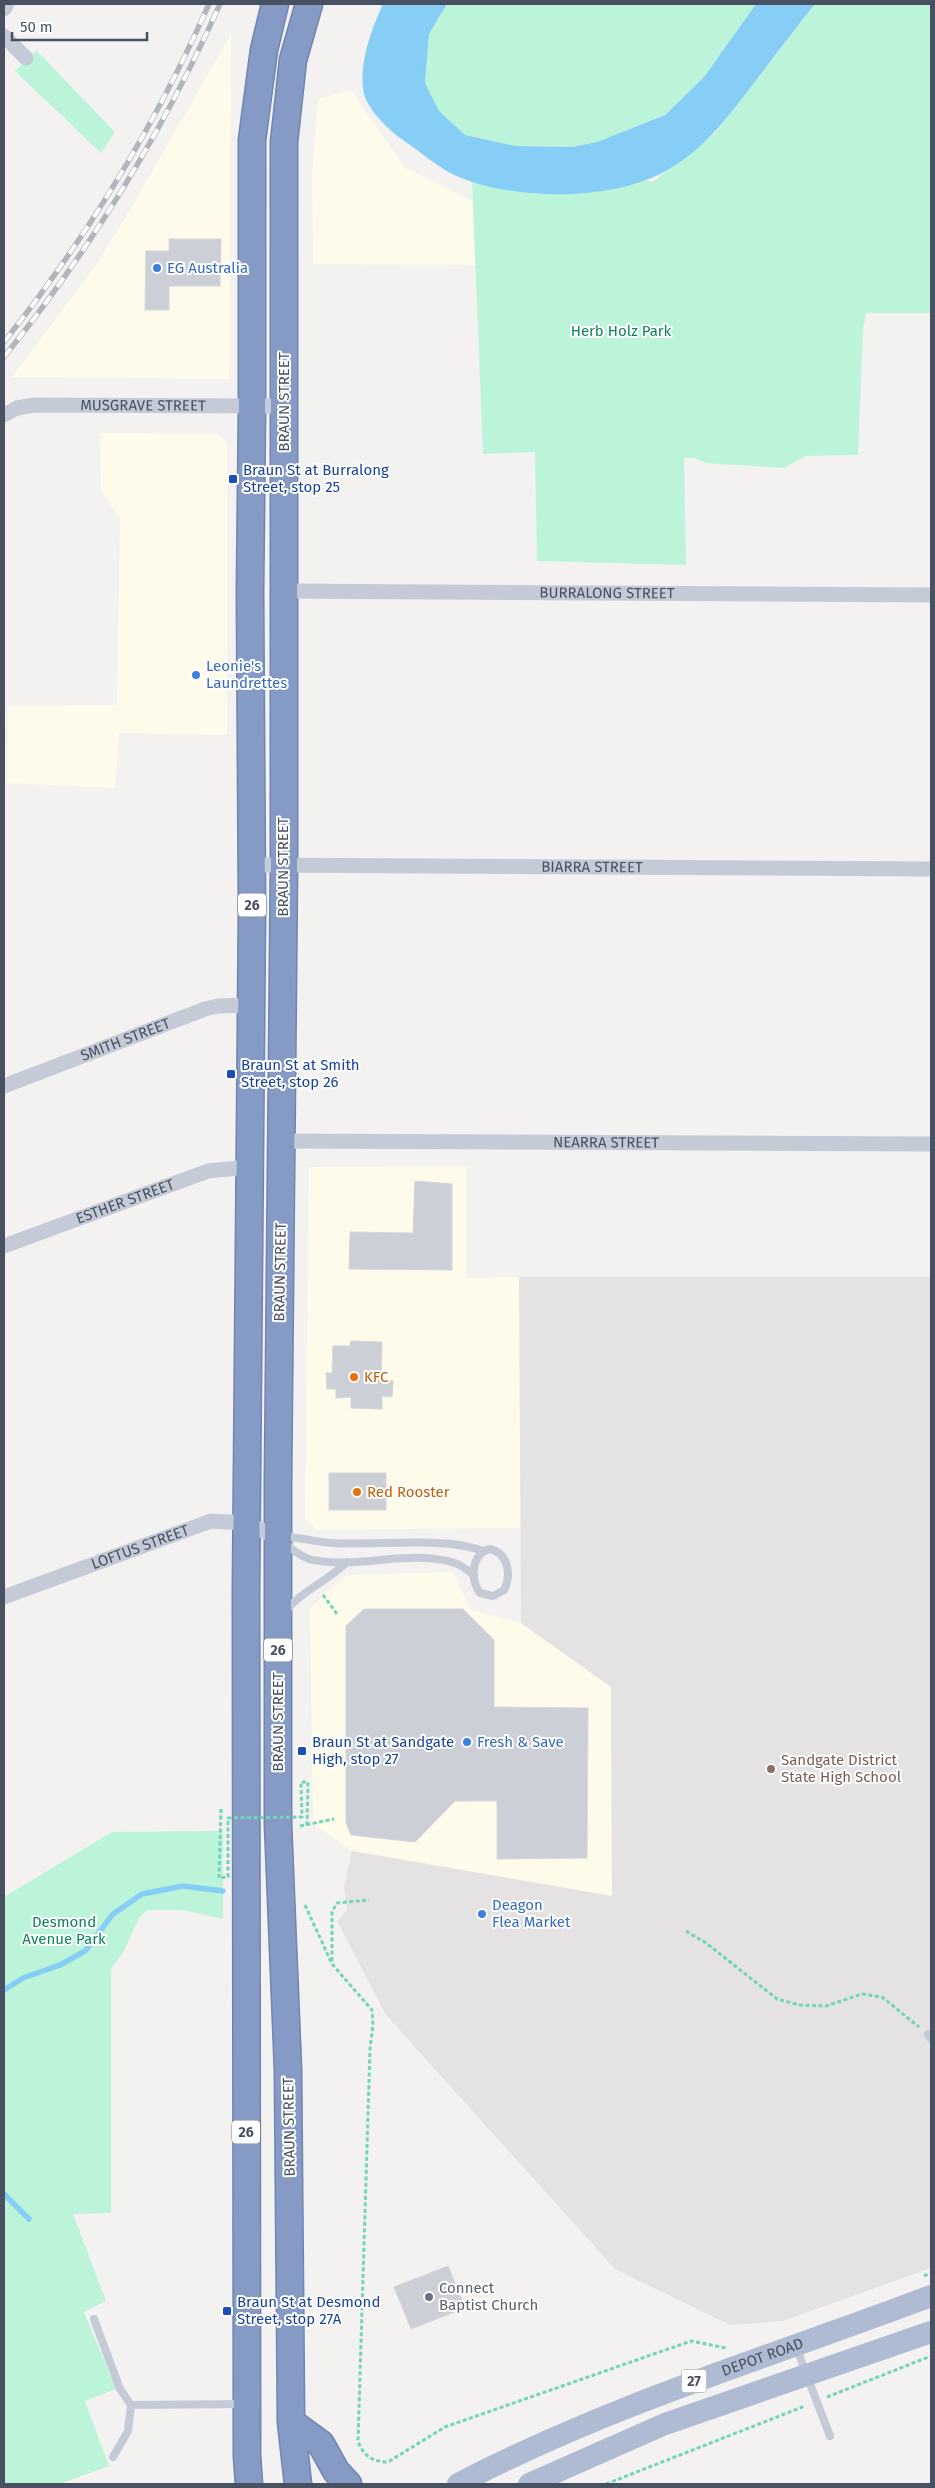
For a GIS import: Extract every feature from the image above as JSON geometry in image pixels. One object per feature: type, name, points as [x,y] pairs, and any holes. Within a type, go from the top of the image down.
[{"type":"highway","name":"BRAUN STREET","points":[[247,2404],[247,1523],[252,865],[250,592],[252,140],[264,50],[275,4]]},
{"type":"highway","name":"BRAUN STREET","points":[[298,2484],[291,2422],[288,2070],[279,1872],[278,1538],[284,864],[284,142],[294,60],[308,4]]},
{"type":"highway","name":"26","points":[[247,2404],[249,2484]]},
{"type":"highway","points":[[291,2422],[321,2444],[336,2471],[348,2484]]},
{"type":"main road","name":"DEPOT ROAD","points":[[458,2484],[502,2461],[594,2420],[720,2372],[796,2346],[927,2286]]},
{"type":"main road","name":"DEPOT ROAD","points":[[529,2484],[665,2424],[931,2332]]},
{"type":"street","points":[[4,9],[8,4]]},
{"type":"street","points":[[4,36],[26,58]]},
{"type":"street","name":"MUSGRAVE STREET","points":[[4,414],[17,408],[34,405],[285,406]]},
{"type":"street","name":"BURRALONG STREET","points":[[283,591],[931,595]]},
{"type":"street","name":"BIARRA STREET","points":[[252,865],[931,868]]},
{"type":"street","name":"SMITH STREET","points":[[4,1086],[205,1009],[218,1006],[251,1005]]},
{"type":"street","name":"NEARRA STREET","points":[[281,1141],[931,1144]]},
{"type":"street","name":"ESTHER STREET","points":[[4,1246],[208,1171],[249,1167]]},
{"type":"street","name":"LOFTUS STREET","points":[[4,1597],[211,1521],[247,1523],[278,1538]]},
{"type":"lane","points":[[278,1538],[301,1537],[333,1543],[458,1544],[483,1551],[496,1550],[505,1558],[507,1585],[499,1594],[486,1596],[476,1588],[474,1575],[475,1561],[483,1551]]},
{"type":"lane","points":[[278,1538],[301,1555],[312,1560],[347,1562],[414,1559],[446,1561],[457,1563],[474,1575]]},
{"type":"lane","points":[[278,1621],[291,1604],[338,1572],[347,1562]]},
{"type":"lane","points":[[94,2319],[120,2389],[131,2405],[128,2431],[113,2457]]},
{"type":"lane","points":[[796,2346],[830,2436]]},
{"type":"lane","points":[[131,2405],[247,2404]]},
{"type":"path","points":[[322,1594],[337,1614]]},
{"type":"path","points":[[221,1809],[220,1878],[228,1877],[228,1818],[302,1817],[301,1782],[308,1782],[307,1826]]},
{"type":"path","points":[[299,1826],[307,1826],[334,1819]]},
{"type":"path","points":[[302,1900],[332,1964],[372,2010],[358,2441],[361,2449],[370,2459],[378,2462],[388,2462],[445,2427],[691,2342],[732,2348]]},
{"type":"path","points":[[332,1964],[332,1912],[337,1903],[369,1900]]},
{"type":"path","points":[[686,1931],[720,1953],[778,1999],[799,2005],[826,2006],[862,1994],[882,1997],[929,2037]]},
{"type":"path","points":[[927,2286],[931,2273]]},
{"type":"path","points":[[606,2484],[931,2356]]},
{"type":"shaded area","points":[[231,34],[229,379],[12,377],[96,265],[130,210]]},
{"type":"shaded area","points":[[351,90],[405,168],[473,201],[475,265],[313,264],[312,175],[318,99]]},
{"type":"shaded area","points":[[100,433],[218,434],[227,442],[227,735],[119,733],[115,788],[7,783],[8,706],[117,705],[120,519],[101,490]]},
{"type":"shaded area","points":[[466,1166],[466,1278],[519,1277],[521,1528],[317,1530],[305,1520],[309,1167]]},
{"type":"shaded area","name":"Sandgate District State High School","points":[[519,1277],[931,1277],[931,2268],[783,2321],[730,2325],[615,2269],[386,2015],[337,1921],[347,1910],[344,1887],[352,1851],[612,1896],[611,1687],[521,1623]]},
{"type":"shaded area","points":[[453,1572],[471,1610],[521,1623],[611,1687],[612,1896],[352,1851],[313,1823],[310,1608],[346,1575]]},
{"type":"green space","points":[[447,4],[756,4],[704,77],[665,115],[597,142],[572,147],[516,146],[465,135],[438,111],[425,83],[429,34]]},
{"type":"green space","name":"Herb Holz Park","points":[[815,4],[931,4],[931,313],[866,313],[863,329],[858,455],[806,456],[784,468],[705,463],[695,458],[684,458],[686,565],[537,561],[535,452],[483,454],[472,180],[494,187],[537,194],[580,192],[646,180],[653,182],[715,133]]},
{"type":"green space","points":[[36,50],[115,132],[101,153],[15,71]]},
{"type":"green space","name":"Desmond Avenue Park","points":[[223,1831],[223,1919],[183,1910],[147,1910],[139,1918],[124,1951],[111,1969],[111,2213],[73,2214],[106,2301],[84,2312],[116,2389],[85,2401],[109,2466],[59,2484],[4,2484],[4,1897],[112,1832]]},
{"type":"water","points":[[383,4],[447,4],[429,34],[425,83],[439,111],[465,135],[516,146],[572,147],[597,142],[665,115],[704,77],[756,4],[815,4],[716,130],[679,163],[641,182],[615,189],[587,193],[557,194],[528,193],[500,189],[473,182],[450,173],[403,140],[374,113],[363,88],[363,66],[368,44]]},
{"type":"building","points":[[169,239],[221,239],[220,286],[169,286],[169,310],[145,310],[146,251],[169,251]]},
{"type":"building","points":[[415,1181],[452,1184],[452,1270],[349,1269],[350,1232],[413,1233]]},
{"type":"building","name":"KFC","points":[[351,1341],[382,1342],[381,1380],[393,1381],[392,1397],[382,1396],[382,1409],[351,1408],[351,1397],[336,1398],[336,1389],[327,1389],[326,1373],[332,1373],[333,1346],[350,1346]]},
{"type":"building","name":"Red Rooster","points":[[329,1473],[386,1473],[386,1510],[329,1510]]},
{"type":"building","points":[[364,1609],[463,1609],[494,1640],[494,1707],[588,1708],[587,1858],[497,1859],[497,1801],[455,1801],[415,1842],[351,1835],[346,1823],[346,1626]]},
{"type":"building","name":"Connect Baptist Church","points":[[448,2266],[465,2308],[411,2329],[394,2287]]},
{"type":"waterway","points":[[4,1990],[23,1978],[60,1965],[85,1951],[113,1914],[142,1894],[183,1886],[223,1891]]},
{"type":"waterway","points":[[4,2194],[29,2219]]},
{"type":"railway","points":[[4,342],[63,263],[117,179],[166,93],[209,4]]},
{"type":"railway","points":[[4,357],[66,274],[123,188],[175,97],[220,4]]},
{"type":"place","name":"EG Australia","points":[[157,268]]},
{"type":"place","name":"Braun St at Burralong Street, stop 25","points":[[233,479]]},
{"type":"place","name":"Leonie's Laundrettes","points":[[196,675]]},
{"type":"place","name":"Braun St at Smith Street, stop 26","points":[[231,1074]]},
{"type":"place","name":"KFC","points":[[354,1377]]},
{"type":"place","name":"Red Rooster","points":[[357,1492]]},
{"type":"place","name":"Fresh & Save","points":[[467,1742]]},
{"type":"place","name":"Braun St at Sandgate High, stop 27","points":[[302,1751]]},
{"type":"place","name":"Sandgate District State High School","points":[[771,1769]]},
{"type":"place","name":"Deagon Flea Market","points":[[482,1914]]},
{"type":"place","name":"Connect Baptist Church","points":[[429,2297]]},
{"type":"place","name":"Braun St at Desmond Street, stop 27A","points":[[227,2311]]}]
